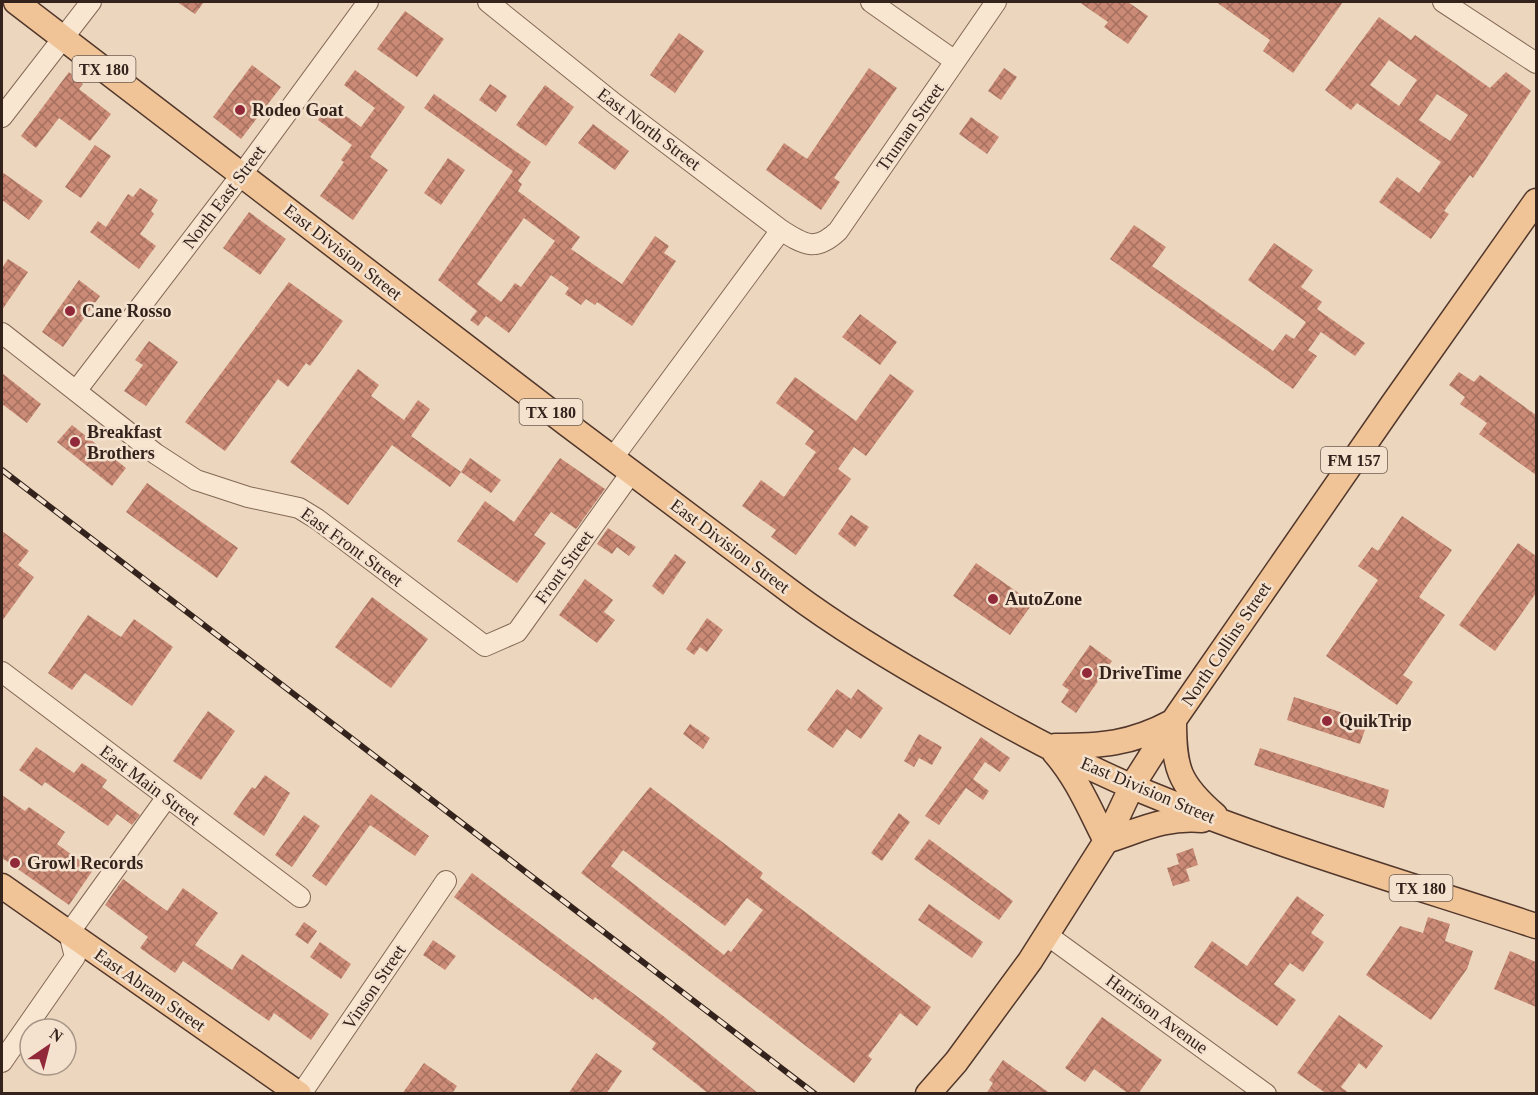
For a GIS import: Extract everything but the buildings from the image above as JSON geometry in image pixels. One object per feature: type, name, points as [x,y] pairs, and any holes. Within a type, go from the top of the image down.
[{"type":"main road","name":"East Division Street","points":[[16,2],[612,459],[823,616],[919,675],[1048,746],[1132,786],[1222,821],[1536,926]]},
{"type":"main road","name":"North Collins Street","points":[[928,1094],[956,1062],[1047,935],[1106,841],[1132,786],[1174,720],[1536,201]]},
{"type":"main road","points":[[1048,746],[1091,746],[1127,742],[1174,720],[1174,756],[1185,783],[1222,821]]},
{"type":"main road","points":[[1048,746],[1067,767],[1106,841],[1179,818],[1222,821]]},
{"type":"main road","name":"East Abram Street","points":[[2,886],[300,1094]]},
{"type":"main road","name":"East Abram Street","points":[[2,905],[270,1094]]},
{"type":"street","points":[[2,117],[92,2]]},
{"type":"street","name":"North East Street","points":[[76,391],[242,174],[368,2]]},
{"type":"street","name":"East North Street","points":[[488,2],[615,104],[781,230],[801,242],[817,244]]},
{"type":"street","points":[[870,2],[955,61]]},
{"type":"street","name":"Truman Street","points":[[817,244],[828,240],[838,231],[996,2]]},
{"type":"street","points":[[1443,2],[1536,63]]},
{"type":"street","points":[[612,459],[781,230]]},
{"type":"street","name":"East Front Street","points":[[2,333],[156,454],[195,480],[248,497],[299,508],[317,519],[485,646]]},
{"type":"street","name":"Front Street","points":[[485,646],[517,632],[632,473]]},
{"type":"street","name":"East Main Street","points":[[3,675],[300,897]]},
{"type":"street","points":[[2,1062],[75,957],[69,933],[167,797]]},
{"type":"street","name":"Vinson Street","points":[[300,1094],[446,881]]},
{"type":"street","name":"Harrison Avenue","points":[[1047,935],[1266,1094]]},
{"type":"railway","points":[[2,470],[815,1094]]},
{"type":"place","name":"Rodeo Goat","points":[[240,110]]},
{"type":"place","name":"Cane Rosso","points":[[70,311]]},
{"type":"place","name":"Breakfast Brothers","points":[[75,442]]},
{"type":"place","name":"AutoZone","points":[[993,599]]},
{"type":"place","name":"DriveTime","points":[[1087,673]]},
{"type":"place","name":"QuikTrip","points":[[1327,721]]},
{"type":"place","name":"Growl Records","points":[[15,863]]}]
